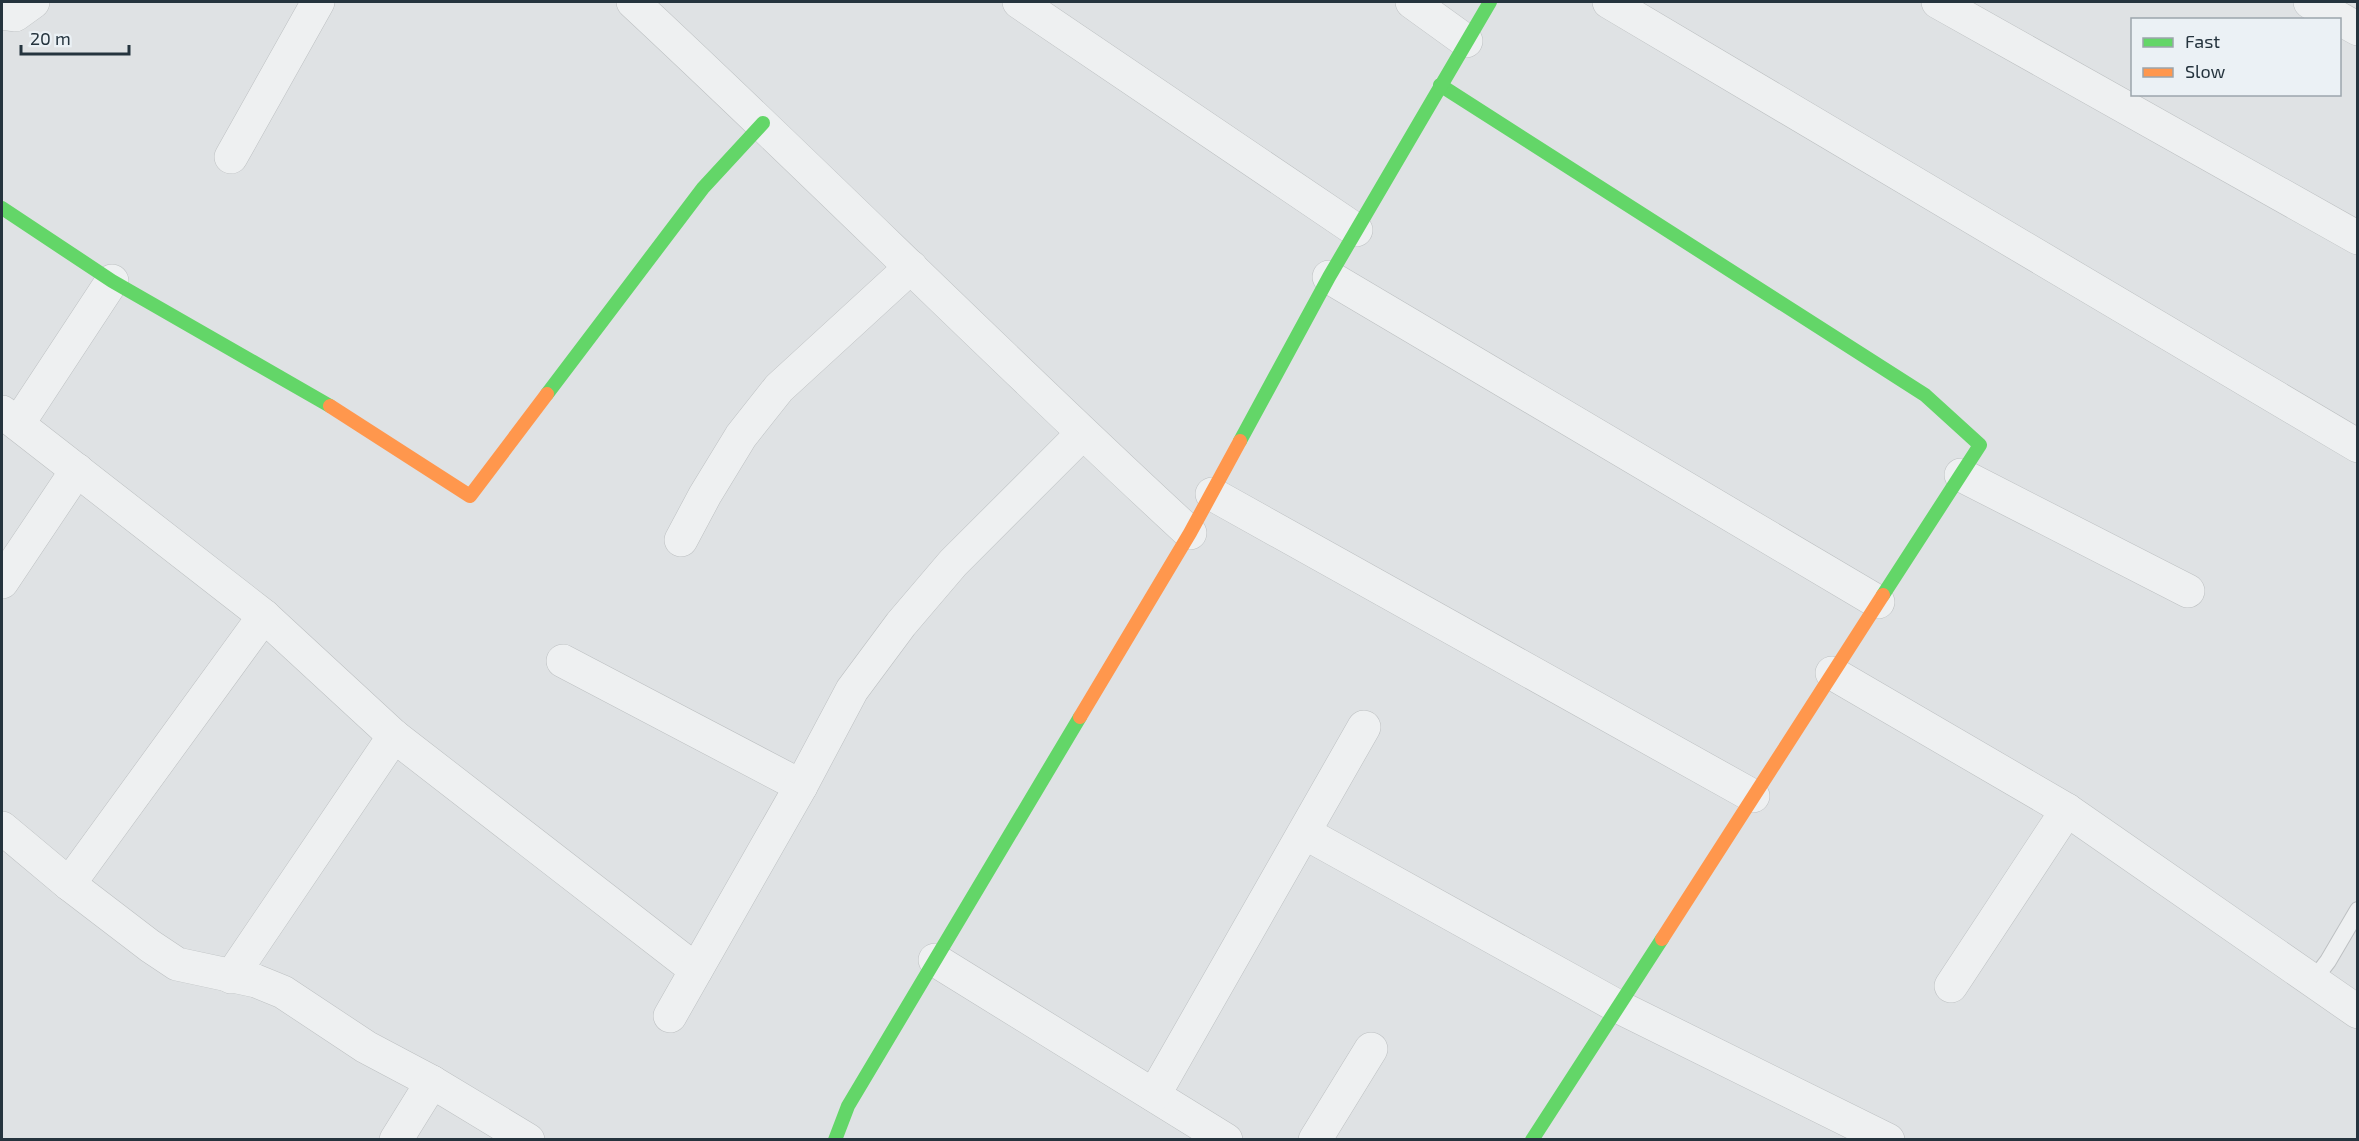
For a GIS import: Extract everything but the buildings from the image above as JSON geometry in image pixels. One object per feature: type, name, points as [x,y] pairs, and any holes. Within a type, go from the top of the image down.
[{"type":"street","points":[[2,13],[15,15],[33,2]]},
{"type":"street","points":[[231,157],[318,2]]},
{"type":"street","points":[[633,2],[763,123],[1082,434],[1190,533]]},
{"type":"street","points":[[1019,2],[1356,230]]},
{"type":"street","points":[[1412,2],[1466,41]]},
{"type":"street","points":[[835,1140],[848,1106],[1190,533],[1329,277],[1490,2]]},
{"type":"street","points":[[1609,2],[2358,446]]},
{"type":"street","points":[[1938,2],[2358,238]]},
{"type":"street","points":[[2310,2],[2340,18]]},
{"type":"street","points":[[2341,19],[2358,28]]},
{"type":"street","points":[[1440,85],[1924,395],[1980,445],[1532,1140]]},
{"type":"street","points":[[2,208],[112,281],[313,395],[470,496],[703,188],[763,123]]},
{"type":"street","points":[[681,540],[741,436],[778,388],[911,267]]},
{"type":"street","points":[[1329,277],[1878,602]]},
{"type":"street","points":[[112,281],[10,418],[264,616],[394,736],[696,970]]},
{"type":"street","points":[[670,1016],[801,786],[852,690],[901,624],[953,563],[1082,434]]},
{"type":"street","points":[[2,582],[78,470]]},
{"type":"street","points":[[1961,475],[2188,591]]},
{"type":"street","points":[[1212,494],[1753,796]]},
{"type":"street","points":[[69,884],[264,616]]},
{"type":"street","points":[[563,661],[801,786]]},
{"type":"street","points":[[1832,673],[2067,810],[2358,1012]]},
{"type":"street","points":[[1155,1095],[1364,727]]},
{"type":"street","points":[[231,977],[394,736]]},
{"type":"street","points":[[1951,986],[2067,810]]},
{"type":"street","points":[[2,828],[69,884],[177,964],[256,981],[283,992],[366,1047],[432,1082],[528,1140]]},
{"type":"street","points":[[1305,833],[1617,1006],[1888,1140]]},
{"type":"street","points":[[935,960],[1226,1140]]},
{"type":"street","points":[[1315,1140],[1371,1049]]},
{"type":"street","points":[[396,1140],[432,1082]]},
{"type":"lane","points":[[2312,982],[2328,961],[2358,910]]},
{"type":"traffic: fast","points":[[1240,441],[1329,277],[1490,2]]},
{"type":"traffic: fast","points":[[1440,85],[1925,395],[1980,445],[1883,595]]},
{"type":"traffic: fast","points":[[547,394],[703,188],[763,123]]},
{"type":"traffic: fast","points":[[2,208],[112,281],[330,406]]},
{"type":"traffic: fast","points":[[835,1140],[848,1106],[1080,717]]},
{"type":"traffic: fast","points":[[1532,1140],[1662,939]]},
{"type":"traffic: slow","points":[[330,406],[470,496],[547,394]]},
{"type":"traffic: slow","points":[[1080,717],[1190,533],[1240,441]]},
{"type":"traffic: slow","points":[[1662,939],[1883,595]]}]
